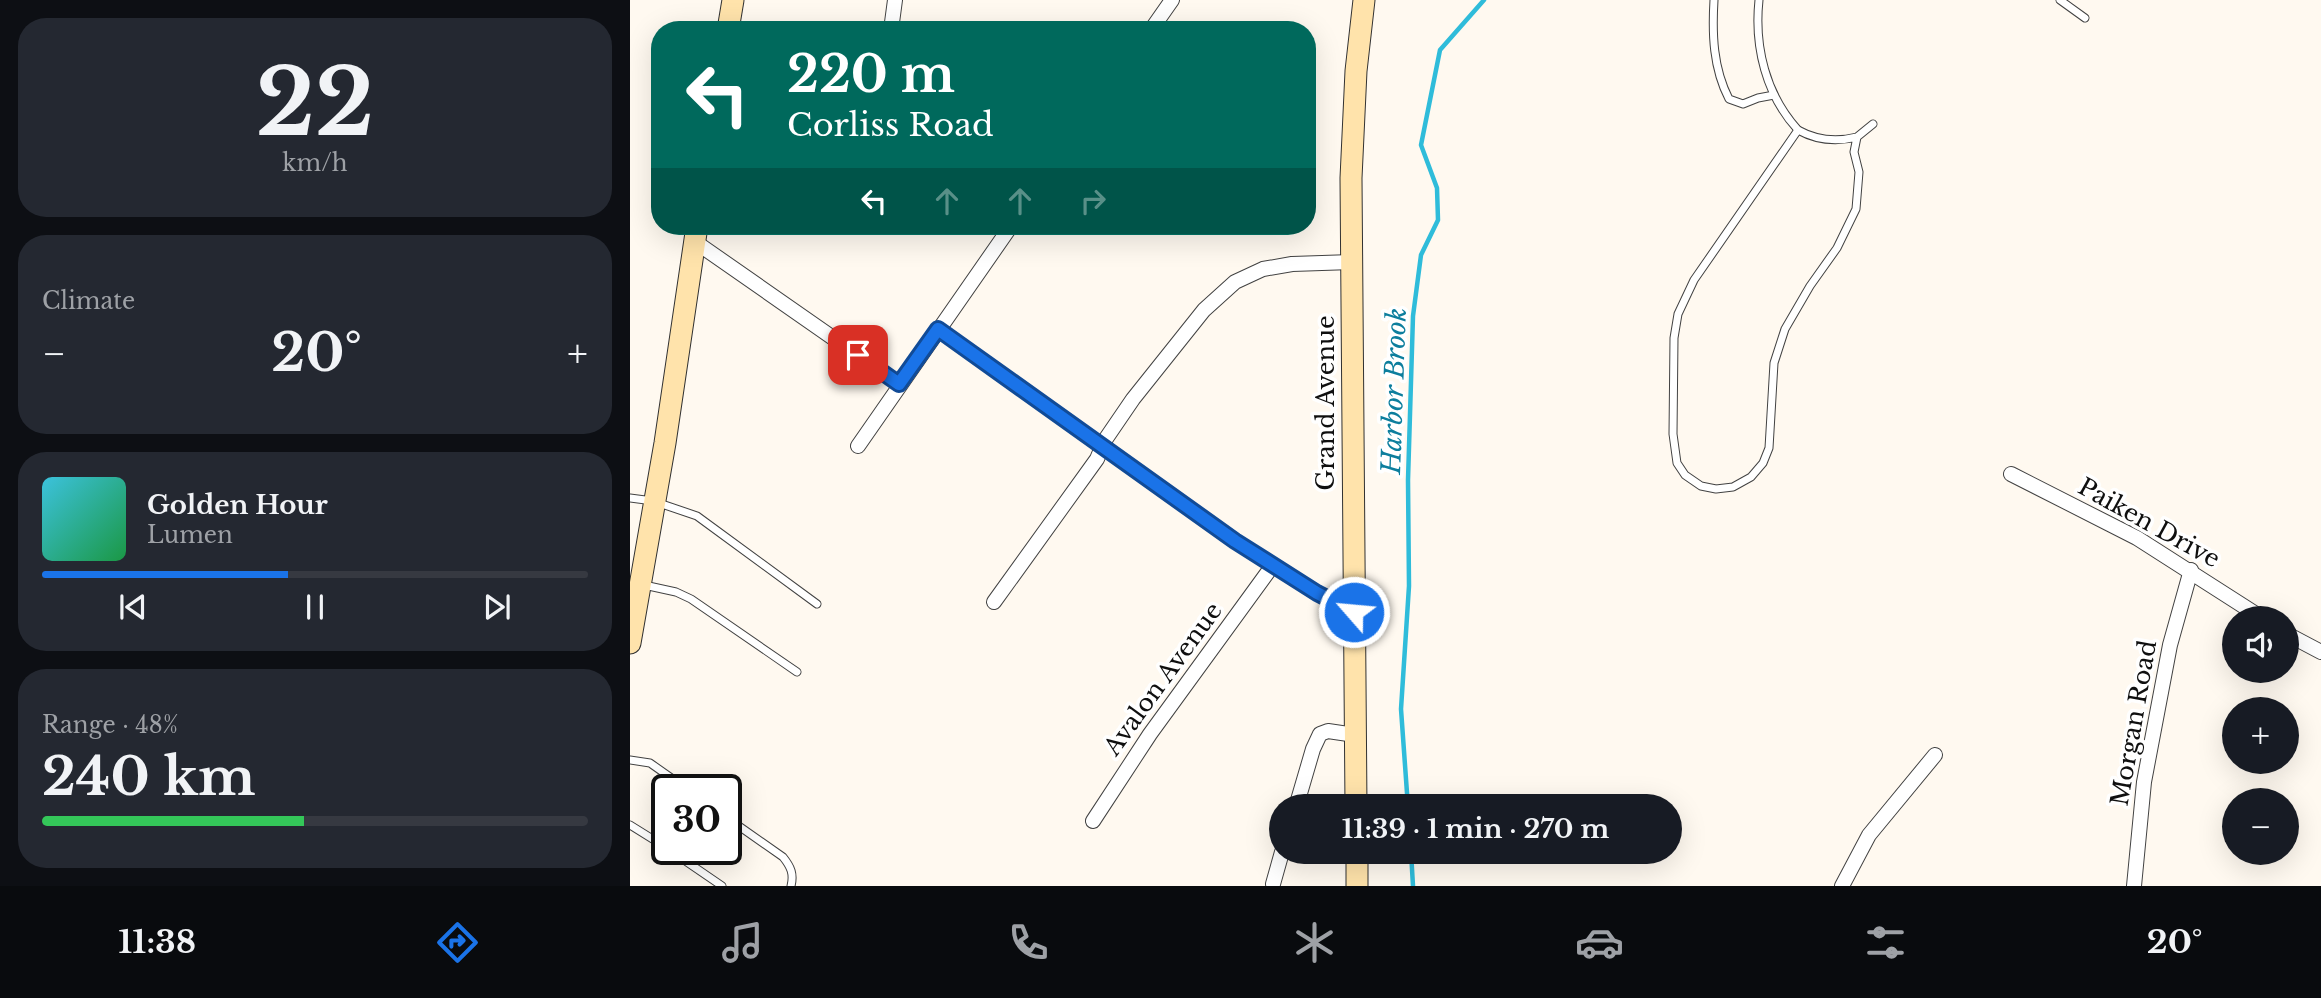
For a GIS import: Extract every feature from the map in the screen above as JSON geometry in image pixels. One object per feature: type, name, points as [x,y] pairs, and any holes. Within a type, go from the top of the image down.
[{"type":"street","points":[[730,21],[733,0]]},
{"type":"street","points":[[892,21],[895,0]]},
{"type":"street","points":[[1157,21],[1172,0]]},
{"type":"street","name":"Grand Avenue","points":[[1356,794],[1351,178],[1356,71],[1364,0]]},
{"type":"street","points":[[630,643],[665,443],[696,235]]},
{"type":"street","points":[[699,235],[899,384]]},
{"type":"street","points":[[858,446],[1005,235]]},
{"type":"street","points":[[994,602],[1097,459],[1133,399],[1204,310],[1235,282],[1263,269],[1293,264],[1352,262]]},
{"type":"street","points":[[938,329],[1102,448],[1273,565],[1317,593],[1354,612]]},
{"type":"street","name":"Paiken Drive","points":[[2011,474],[2090,513],[2191,570],[2244,606]]},
{"type":"street","name":"Avalon Avenue","points":[[1093,821],[1150,734],[1273,565]]},
{"type":"street","name":"Morgan Road","points":[[2134,886],[2144,782],[2170,645],[2191,570]]},
{"type":"street","points":[[2299,641],[2321,652]]},
{"type":"street","points":[[1300,794],[1320,734],[1328,732],[1355,735]]},
{"type":"street","points":[[1842,886],[1869,835],[1935,755]]},
{"type":"street","points":[[1273,884],[1279,864]]},
{"type":"street","points":[[1357,864],[1357,886]]},
{"type":"lane","points":[[1714,0],[1712,34],[1721,83],[1729,99],[1744,104],[1774,95]]},
{"type":"lane","points":[[1759,0],[1758,46],[1774,95],[1788,120],[1810,137],[1835,140],[1857,137],[1873,124]]},
{"type":"lane","points":[[2060,0],[2085,18]]},
{"type":"lane","points":[[1798,130],[1694,281],[1678,314],[1674,338],[1673,434],[1677,463],[1685,475],[1701,486],[1716,489],[1733,487],[1751,477],[1763,463],[1769,448],[1774,363],[1785,329],[1810,286],[1837,248],[1856,209],[1858,172],[1854,152],[1857,137]]},
{"type":"lane","points":[[630,498],[653,501],[697,516],[817,604]]},
{"type":"lane","points":[[640,584],[676,592],[691,599],[797,672]]},
{"type":"lane","points":[[630,760],[650,763],[666,774]]},
{"type":"lane","points":[[630,825],[651,838]]},
{"type":"lane","points":[[742,828],[783,857],[793,873],[790,886]]},
{"type":"lane","points":[[692,865],[722,886]]},
{"type":"waterway","name":"Harbor Brook","points":[[1407,794],[1401,709],[1409,586],[1408,480],[1413,316],[1421,255],[1438,220],[1437,188],[1421,145],[1440,50],[1484,0]]},
{"type":"waterway","name":"Harbor Brook","points":[[1412,864],[1413,886]]},
{"type":"route","points":[[858,355],[899,384],[938,329],[1235,541],[1317,593],[1354,612]]}]
